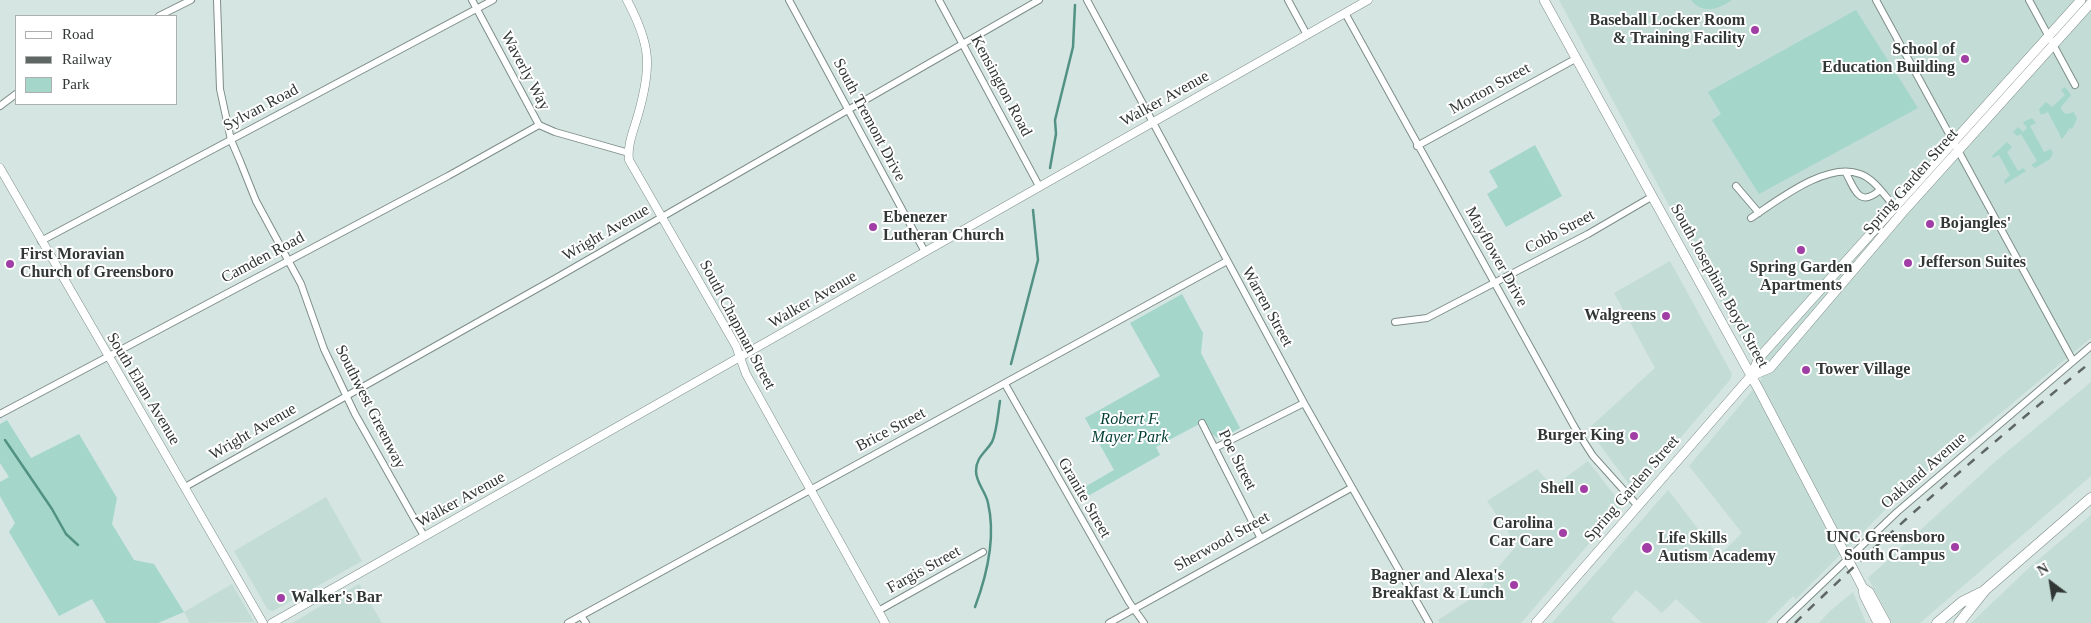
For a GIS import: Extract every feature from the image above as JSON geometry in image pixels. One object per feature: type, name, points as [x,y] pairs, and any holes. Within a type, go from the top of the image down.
[{"type":"main road","name":"South Josephine Boyd Street","points":[[1544,0],[1751,376],[1863,588],[1864,595],[1878,623]]},
{"type":"main road","name":"Spring Garden Street","points":[[1751,376],[1770,368],[1954,142],[2081,0]]},
{"type":"main road","name":"Spring Garden Street","points":[[1536,623],[1751,376],[1759,358],[1898,210],[1959,151],[2091,3]]},
{"type":"main road","points":[[1959,623],[1985,590],[2091,498]]},
{"type":"main road","name":"South Josephine Boyd Street","points":[[1863,588],[1869,592],[1886,623]]},
{"type":"main road","points":[[1937,623],[1962,602],[1985,590]]},
{"type":"street","points":[[162,15],[191,0]]},
{"type":"street","name":"Southwest Greenway","points":[[217,0],[220,89],[231,140],[256,201],[301,284],[334,372],[355,414],[424,536]]},
{"type":"street","name":"Waverly Way","points":[[472,0],[538,125],[555,132],[628,153]]},
{"type":"street","name":"Sylvan Road","points":[[41,241],[493,0]]},
{"type":"street","points":[[627,0],[642,29],[648,63],[628,153]]},
{"type":"street","name":"South Tremont Drive","points":[[789,0],[924,252]]},
{"type":"street","name":"Kensington Road","points":[[940,0],[1039,186]]},
{"type":"street","name":"Wright Avenue","points":[[185,487],[1039,0]]},
{"type":"street","name":"Warren Street","points":[[1087,0],[1304,403],[1429,623]]},
{"type":"street","points":[[1288,0],[1307,35]]},
{"type":"street","name":"Walker Avenue","points":[[272,623],[1368,0]]},
{"type":"street","points":[[1876,0],[2073,361]]},
{"type":"street","points":[[2029,0],[2074,85]]},
{"type":"street","name":"Mayflower Drive","points":[[1345,13],[1575,428],[1593,456],[1637,505]]},
{"type":"street","name":"Morton Street","points":[[1417,146],[1577,58]]},
{"type":"street","points":[[0,106],[15,95]]},
{"type":"street","name":"Camden Road","points":[[0,414],[108,358],[538,125]]},
{"type":"street","name":"South Chapman Street","points":[[628,153],[661,216],[741,357],[746,374],[885,623]]},
{"type":"street","name":"South Elam Avenue","points":[[0,168],[108,358],[263,623]]},
{"type":"street","points":[[1846,172],[1862,198],[1869,198],[1880,190]]},
{"type":"street","points":[[1751,218],[1808,182],[1846,172],[1859,173],[1880,190],[1898,210]]},
{"type":"street","points":[[1736,186],[1759,213]]},
{"type":"street","name":"Cobb Street","points":[[1395,322],[1428,318],[1653,196]]},
{"type":"street","name":"Brice Street","points":[[568,623],[1227,261]]},
{"type":"street","name":"Oakland Avenue","points":[[1781,623],[1897,512],[2091,346]]},
{"type":"street","name":"Granite Street","points":[[1004,384],[1059,483],[1144,623]]},
{"type":"street","points":[[1215,448],[1304,403]]},
{"type":"street","name":"Poe Street","points":[[1202,423],[1260,537]]},
{"type":"street","name":"Sherwood Street","points":[[1109,623],[1260,537],[1351,488]]},
{"type":"street","name":"Fargis Street","points":[[878,611],[983,552]]},
{"type":"street","points":[[582,616],[586,623]]},
{"type":"shaded area","points":[[1559,0],[2091,0],[2091,338],[1891,504],[1796,599],[1793,596],[1766,623],[1702,623],[1676,599],[1662,613],[1636,590],[1611,619],[1615,623],[1552,623],[1668,490],[1719,556],[1742,533],[1689,466],[1762,379]]},
{"type":"shaded area","points":[[1670,261],[1732,374],[1730,380],[1640,485],[1633,486],[1629,484],[1588,429],[1655,368],[1614,293]]},
{"type":"shaded area","name":"UNC Greensboro South Campus","points":[[2091,382],[2091,476],[1920,623],[1892,623],[1868,578],[1997,460]]},
{"type":"shaded area","points":[[1588,461],[1622,505],[1521,623],[1440,623],[1438,620],[1472,598],[1517,545],[1487,501],[1537,469],[1553,487]]},
{"type":"shaded area","points":[[326,497],[362,561],[273,611],[268,610],[234,551]]},
{"type":"shaded area","points":[[2091,515],[2091,623],[1971,623],[2031,566]]},
{"type":"shaded area","points":[[232,584],[254,622],[190,623],[184,612]]},
{"type":"shaded area","points":[[359,584],[382,623],[292,623]]},
{"type":"shaded area","points":[[1853,592],[1866,623],[1819,623],[1829,612]]},
{"type":"green space","points":[[1691,0],[1732,0],[1722,6],[1706,9],[1696,5]]},
{"type":"green space","points":[[1856,10],[1918,108],[1759,194],[1712,120],[1721,114],[1708,92]]},
{"type":"green space","points":[[2065,87],[2071,95],[2061,107],[2061,110],[2066,114],[2074,112],[2077,119],[2072,129],[2070,128],[2062,139],[2048,112],[2041,115],[2039,109],[2046,102],[2052,107],[2065,95],[2061,90]]},
{"type":"green space","points":[[2032,118],[2036,123],[2030,126],[2044,152],[2051,149],[2053,153],[2050,159],[2035,168],[2031,165],[2037,161],[2021,134],[2017,136],[2013,132],[2018,127],[2023,132],[2027,128],[2023,122]]},
{"type":"green space","points":[[2007,142],[2012,147],[2007,152],[2018,171],[2023,168],[2026,171],[2005,184],[2004,181],[2010,175],[1999,155],[1993,158],[1992,156]]},
{"type":"green space","points":[[1535,145],[1562,196],[1506,227],[1487,194],[1498,187],[1489,171]]},
{"type":"green space","name":"Robert F. Mayer Park","points":[[1182,294],[1203,333],[1201,353],[1240,428],[1220,439],[1213,435],[1205,421],[1156,447],[1160,455],[1081,500],[1076,492],[1114,470],[1085,418],[1160,376],[1130,323]]},
{"type":"green space","points":[[7,420],[31,458],[79,434],[117,498],[112,524],[134,560],[154,564],[184,612],[158,623],[106,623],[92,599],[59,616],[9,532],[15,523],[0,496],[0,482],[9,477],[0,463],[0,424]]},
{"type":"waterway","points":[[1050,168],[1056,134],[1055,120],[1073,47],[1075,5]]},
{"type":"waterway","points":[[1011,364],[1038,260],[1033,210]]},
{"type":"waterway","points":[[975,607],[983,582],[991,542],[988,503],[976,475],[976,466],[979,458],[990,446],[994,438],[1000,401]]},
{"type":"waterway","points":[[5,440],[52,509],[66,534],[78,545]]},
{"type":"railway","points":[[1795,623],[1940,489],[2091,362]]},
{"type":"place","name":"Baseball Locker Room & Training Facility","points":[[1755,30]]},
{"type":"place","name":"School of Education Building","points":[[1965,59]]},
{"type":"place","name":"Bojangles'","points":[[1930,224]]},
{"type":"place","name":"Ebenezer Lutheran Church","points":[[873,227]]},
{"type":"place","name":"Spring Garden Apartments","points":[[1801,250]]},
{"type":"place","name":"Jefferson Suites","points":[[1908,263]]},
{"type":"place","name":"First Moravian Church of Greensboro","points":[[10,264]]},
{"type":"place","name":"Walgreens","points":[[1666,316]]},
{"type":"place","name":"Tower Village","points":[[1806,370]]},
{"type":"place","name":"Burger King","points":[[1634,436]]},
{"type":"place","name":"Shell","points":[[1584,489]]},
{"type":"place","name":"Carolina Car Care","points":[[1563,533]]},
{"type":"place","name":"UNC Greensboro South Campus","points":[[1955,547]]},
{"type":"place","name":"Life Skills Autism Academy","points":[[1647,548]]},
{"type":"place","name":"Bagner and Alexa's Breakfast & Lunch","points":[[1514,585]]},
{"type":"place","name":"Walker's Bar","points":[[281,598]]}]
